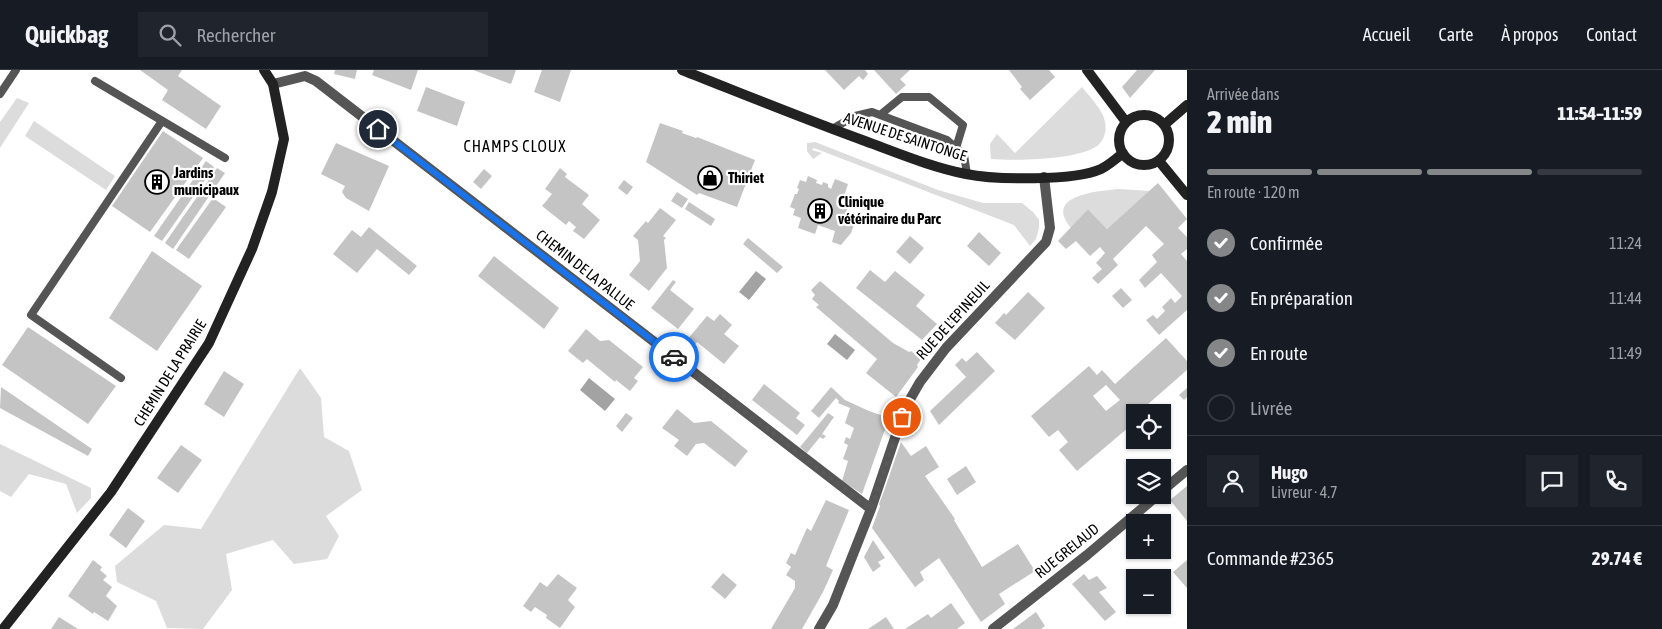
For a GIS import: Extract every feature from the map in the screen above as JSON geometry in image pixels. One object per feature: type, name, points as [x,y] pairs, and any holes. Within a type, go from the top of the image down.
[{"type":"street","name":"CHEMIN DE LA PRAIRIE","points":[[3,629],[111,492],[210,343],[252,249],[272,192],[284,139],[273,84],[264,70]]},
{"type":"street","name":"AVENUE DE SAINTONGE","points":[[682,70],[910,158],[967,174],[987,177],[1044,177],[1082,174],[1101,169],[1123,153]]},
{"type":"street","points":[[1087,70],[1126,122]]},
{"type":"street","name":"CHEMIN DE LA PALLUE","points":[[273,84],[305,76],[316,82],[871,509]]},
{"type":"street","points":[[1164,124],[1187,105]]},
{"type":"street","points":[[1146,115],[1153,116],[1164,124],[1168,130],[1169,144],[1164,156],[1146,165],[1127,159],[1120,147],[1120,134],[1126,122],[1132,117],[1146,115]]},
{"type":"street","points":[[1159,160],[1187,195]]},
{"type":"street","name":"RUE DE L'EPINEUIL","points":[[819,629],[833,605],[871,509],[908,401],[946,348],[1046,242],[1050,228],[1044,177]]},
{"type":"street","points":[[1171,483],[1187,470]]},
{"type":"street","name":"RUE GRELAUD","points":[[993,629],[1087,555],[1147,504]]},
{"type":"lane","points":[[0,94],[16,70]]},
{"type":"lane","points":[[95,81],[225,158]]},
{"type":"lane","points":[[880,115],[902,97],[929,98],[964,125],[956,148]]},
{"type":"lane","points":[[832,129],[855,116],[872,112],[947,140],[964,155],[967,174]]},
{"type":"lane","points":[[121,378],[31,316],[162,121]]},
{"type":"shaded area","points":[[1082,87],[1104,117],[1106,128],[1097,146],[1088,151],[1061,157],[1015,160],[991,159],[990,144],[997,134],[1015,153]]},
{"type":"shaded area","points":[[17,98],[29,103],[0,148],[0,122]]},
{"type":"shaded area","points":[[34,121],[115,176],[106,190],[25,136]]},
{"type":"shaded area","points":[[815,142],[938,190],[983,203],[1022,203],[1039,220],[1036,239],[1030,246],[1014,225],[814,148],[812,150],[822,153],[813,159],[807,151],[807,143]]},
{"type":"shaded area","points":[[1119,189],[1150,191],[1107,229],[1088,209],[1071,228],[1064,217],[1064,208],[1068,202],[1087,194]]},
{"type":"shaded area","points":[[756,271],[766,279],[749,300],[739,292]]},
{"type":"shaded area","points":[[835,334],[855,350],[847,360],[827,344]]},
{"type":"shaded area","points":[[300,368],[321,398],[324,437],[349,451],[362,490],[326,516],[339,536],[327,559],[294,564],[273,540],[226,554],[232,590],[203,629],[167,628],[156,601],[117,582],[115,566],[164,525],[201,529]]},
{"type":"shaded area","points":[[589,378],[615,399],[605,411],[580,390]]},
{"type":"shaded area","points":[[0,444],[91,488],[91,498],[77,513],[66,484],[29,474],[11,497],[0,491]]},
{"type":"building","points":[[140,70],[182,70],[178,76],[221,106],[206,129],[162,100],[168,90]]},
{"type":"building","points":[[335,70],[357,70],[355,79],[334,74]]},
{"type":"building","points":[[374,70],[418,70],[411,90],[372,75]]},
{"type":"building","points":[[473,70],[516,70],[511,84]]},
{"type":"building","points":[[542,70],[571,70],[560,102],[534,92]]},
{"type":"building","points":[[825,70],[865,70],[868,74],[863,80],[859,76],[844,90]]},
{"type":"building","points":[[874,70],[910,70],[900,79],[906,85],[896,94]]},
{"type":"building","points":[[1009,70],[1049,70],[1055,77],[1030,100],[1020,89],[1022,87]]},
{"type":"building","points":[[1137,70],[1155,70],[1130,98],[1122,87]]},
{"type":"building","points":[[426,87],[465,102],[457,126],[417,111]]},
{"type":"building","name":"Thiriet","points":[[660,123],[755,160],[737,207],[699,193],[697,195],[646,162]]},
{"type":"building","name":"Jardins municipaux","points":[[163,131],[203,158],[150,232],[112,206]]},
{"type":"building","points":[[336,143],[389,166],[369,211],[346,198],[342,192],[345,186],[321,174]]},
{"type":"building","points":[[206,161],[214,167],[162,241],[154,236]]},
{"type":"building","points":[[217,168],[225,173],[173,249],[165,243]]},
{"type":"building","points":[[560,168],[567,174],[565,177],[589,195],[582,204],[600,220],[584,239],[573,231],[576,227],[569,221],[566,225],[542,206],[552,194],[545,189]]},
{"type":"building","points":[[484,169],[492,176],[481,189],[473,182]]},
{"type":"building","name":"Clinique vétérinaire du Parc","points":[[808,176],[817,180],[816,183],[822,185],[823,182],[828,184],[828,187],[831,189],[835,179],[848,184],[842,202],[846,204],[846,214],[856,219],[851,233],[841,245],[832,242],[835,231],[818,225],[815,234],[798,228],[801,218],[793,215],[795,209],[790,207],[799,189],[797,188],[800,180],[806,182]]},
{"type":"building","points":[[624,180],[633,187],[627,195],[618,188]]},
{"type":"building","points":[[1158,183],[1187,219],[1178,228],[1187,237],[1187,249],[1181,254],[1187,261],[1187,310],[1159,335],[1146,320],[1153,315],[1157,319],[1165,311],[1162,307],[1171,298],[1175,303],[1182,296],[1161,273],[1145,288],[1139,280],[1157,262],[1152,255],[1164,244],[1146,226],[1113,259],[1118,265],[1098,284],[1092,278],[1102,269],[1096,263],[1105,253],[1100,247],[1090,256],[1076,241],[1066,249],[1058,241],[1088,209],[1107,229]]},
{"type":"building","points":[[677,192],[688,199],[682,208],[671,201]]},
{"type":"building","points":[[213,198],[226,207],[189,259],[176,250]]},
{"type":"building","points":[[689,202],[715,219],[711,226],[685,209]]},
{"type":"building","points":[[660,208],[676,220],[663,236],[666,238],[664,240],[667,268],[649,291],[629,275],[640,261],[638,240],[633,236],[646,221],[648,223]]},
{"type":"building","points":[[369,227],[417,266],[409,275],[377,249],[357,273],[333,254],[352,230],[361,237]]},
{"type":"building","points":[[979,232],[1001,253],[989,266],[967,246]]},
{"type":"building","points":[[910,236],[924,248],[910,264],[896,252]]},
{"type":"building","points":[[748,238],[783,267],[777,273],[743,244]]},
{"type":"building","points":[[152,251],[202,286],[157,351],[109,318]]},
{"type":"building","points":[[494,256],[559,308],[544,329],[478,276]]},
{"type":"building","points":[[870,270],[885,282],[895,271],[925,295],[916,306],[937,324],[922,340],[856,288]]},
{"type":"building","points":[[673,280],[676,282],[670,290],[694,309],[678,329],[651,308]]},
{"type":"building","points":[[820,281],[893,343],[909,352],[911,351],[921,359],[917,365],[918,367],[896,397],[866,373],[877,359],[816,307],[819,305],[812,299],[815,295],[811,290]]},
{"type":"building","points":[[1121,288],[1132,300],[1123,308],[1112,296]]},
{"type":"building","points":[[1028,292],[1045,308],[1015,340],[995,323],[1004,313],[1006,315]]},
{"type":"building","points":[[720,314],[732,325],[724,334],[739,346],[724,364],[697,342],[694,346],[687,340],[707,316],[714,321]]},
{"type":"building","points":[[951,320],[956,324],[945,336],[940,331]]},
{"type":"building","points":[[28,327],[116,386],[88,424],[2,365]]},
{"type":"building","points":[[586,329],[600,341],[609,340],[643,367],[634,378],[638,381],[630,391],[616,380],[615,382],[587,359],[583,363],[568,351]]},
{"type":"building","points":[[1166,338],[1187,361],[1187,370],[1148,404],[1126,404],[1126,430],[1077,471],[1059,450],[1068,442],[1058,430],[1049,437],[1031,416],[1089,366],[1097,375],[1102,370],[1115,384]],"holes":[[[1106,385],[1120,400],[1106,411],[1093,396]]]},
{"type":"building","points":[[977,352],[995,371],[939,425],[930,411],[966,377],[955,365],[962,358],[966,362]]},
{"type":"building","points":[[224,371],[244,384],[224,417],[204,404]]},
{"type":"building","points":[[764,384],[800,413],[796,418],[805,425],[797,435],[752,400]]},
{"type":"building","points":[[1,387],[92,449],[88,456],[0,408]]},
{"type":"building","points":[[831,387],[845,400],[889,418],[862,494],[842,481],[848,461],[843,459],[848,445],[844,443],[846,437],[850,439],[854,428],[845,423],[850,408],[838,403],[839,401],[836,398],[819,418],[811,411]]},
{"type":"building","points":[[1187,388],[1187,397],[1184,400],[1179,395]]},
{"type":"building","points":[[677,409],[694,423],[711,421],[748,451],[735,467],[704,443],[696,444],[687,456],[674,446],[679,440],[662,428]]},
{"type":"building","points":[[626,413],[633,418],[622,432],[616,426]]},
{"type":"building","points":[[828,413],[834,417],[822,434],[826,436],[823,439],[820,437],[807,453],[800,447]]},
{"type":"building","points":[[901,442],[911,456],[926,446],[939,467],[925,476],[955,519],[982,567],[1018,544],[1035,571],[999,594],[1005,604],[981,622],[939,558],[920,572],[924,580],[915,587],[872,528]]},
{"type":"building","points":[[181,445],[202,460],[178,493],[157,478]]},
{"type":"building","points":[[966,466],[976,482],[957,495],[947,479]]},
{"type":"building","points":[[1187,486],[1187,521],[1171,501]]},
{"type":"building","points":[[826,500],[849,510],[826,566],[833,570],[802,629],[771,629],[795,588],[795,581],[786,575],[791,567],[786,563],[791,553],[795,555],[807,528],[811,531]]},
{"type":"building","points":[[128,508],[145,521],[126,548],[109,535]]},
{"type":"building","points":[[873,540],[885,558],[878,562],[881,566],[873,572],[864,557]]},
{"type":"building","points":[[93,560],[102,567],[100,570],[107,576],[103,580],[112,587],[106,596],[117,606],[108,621],[94,612],[93,614],[68,596]]},
{"type":"building","points":[[1187,560],[1187,588],[1173,572]]},
{"type":"building","points":[[723,573],[737,585],[725,599],[711,587]]},
{"type":"building","points":[[558,574],[577,588],[568,600],[575,607],[560,628],[546,618],[547,615],[535,607],[531,612],[523,606],[540,582],[547,587]]},
{"type":"building","points":[[1084,574],[1089,580],[1097,576],[1107,588],[1099,592],[1116,612],[1105,621],[1072,584]]},
{"type":"building","points":[[951,603],[965,623],[957,629],[905,629],[928,614],[931,618]]},
{"type":"building","points":[[1036,612],[1045,626],[1041,629],[1013,629]]},
{"type":"building","points":[[59,617],[78,629],[51,629]]},
{"type":"building","points":[[886,617],[894,629],[868,629]]},
{"type":"way so far","points":[[674,357],[871,509],[902,417]]},
{"type":"place","name":"Thiriet","points":[[710,178]]},
{"type":"place","name":"Jardins municipaux","points":[[157,182]]},
{"type":"place","name":"Clinique vétérinaire du Parc","points":[[820,211]]},
{"type":"district","name":"CHAMPS CLOUX","points":[[515,146]]},
{"type":"route","points":[[378,129],[674,357]]}]
